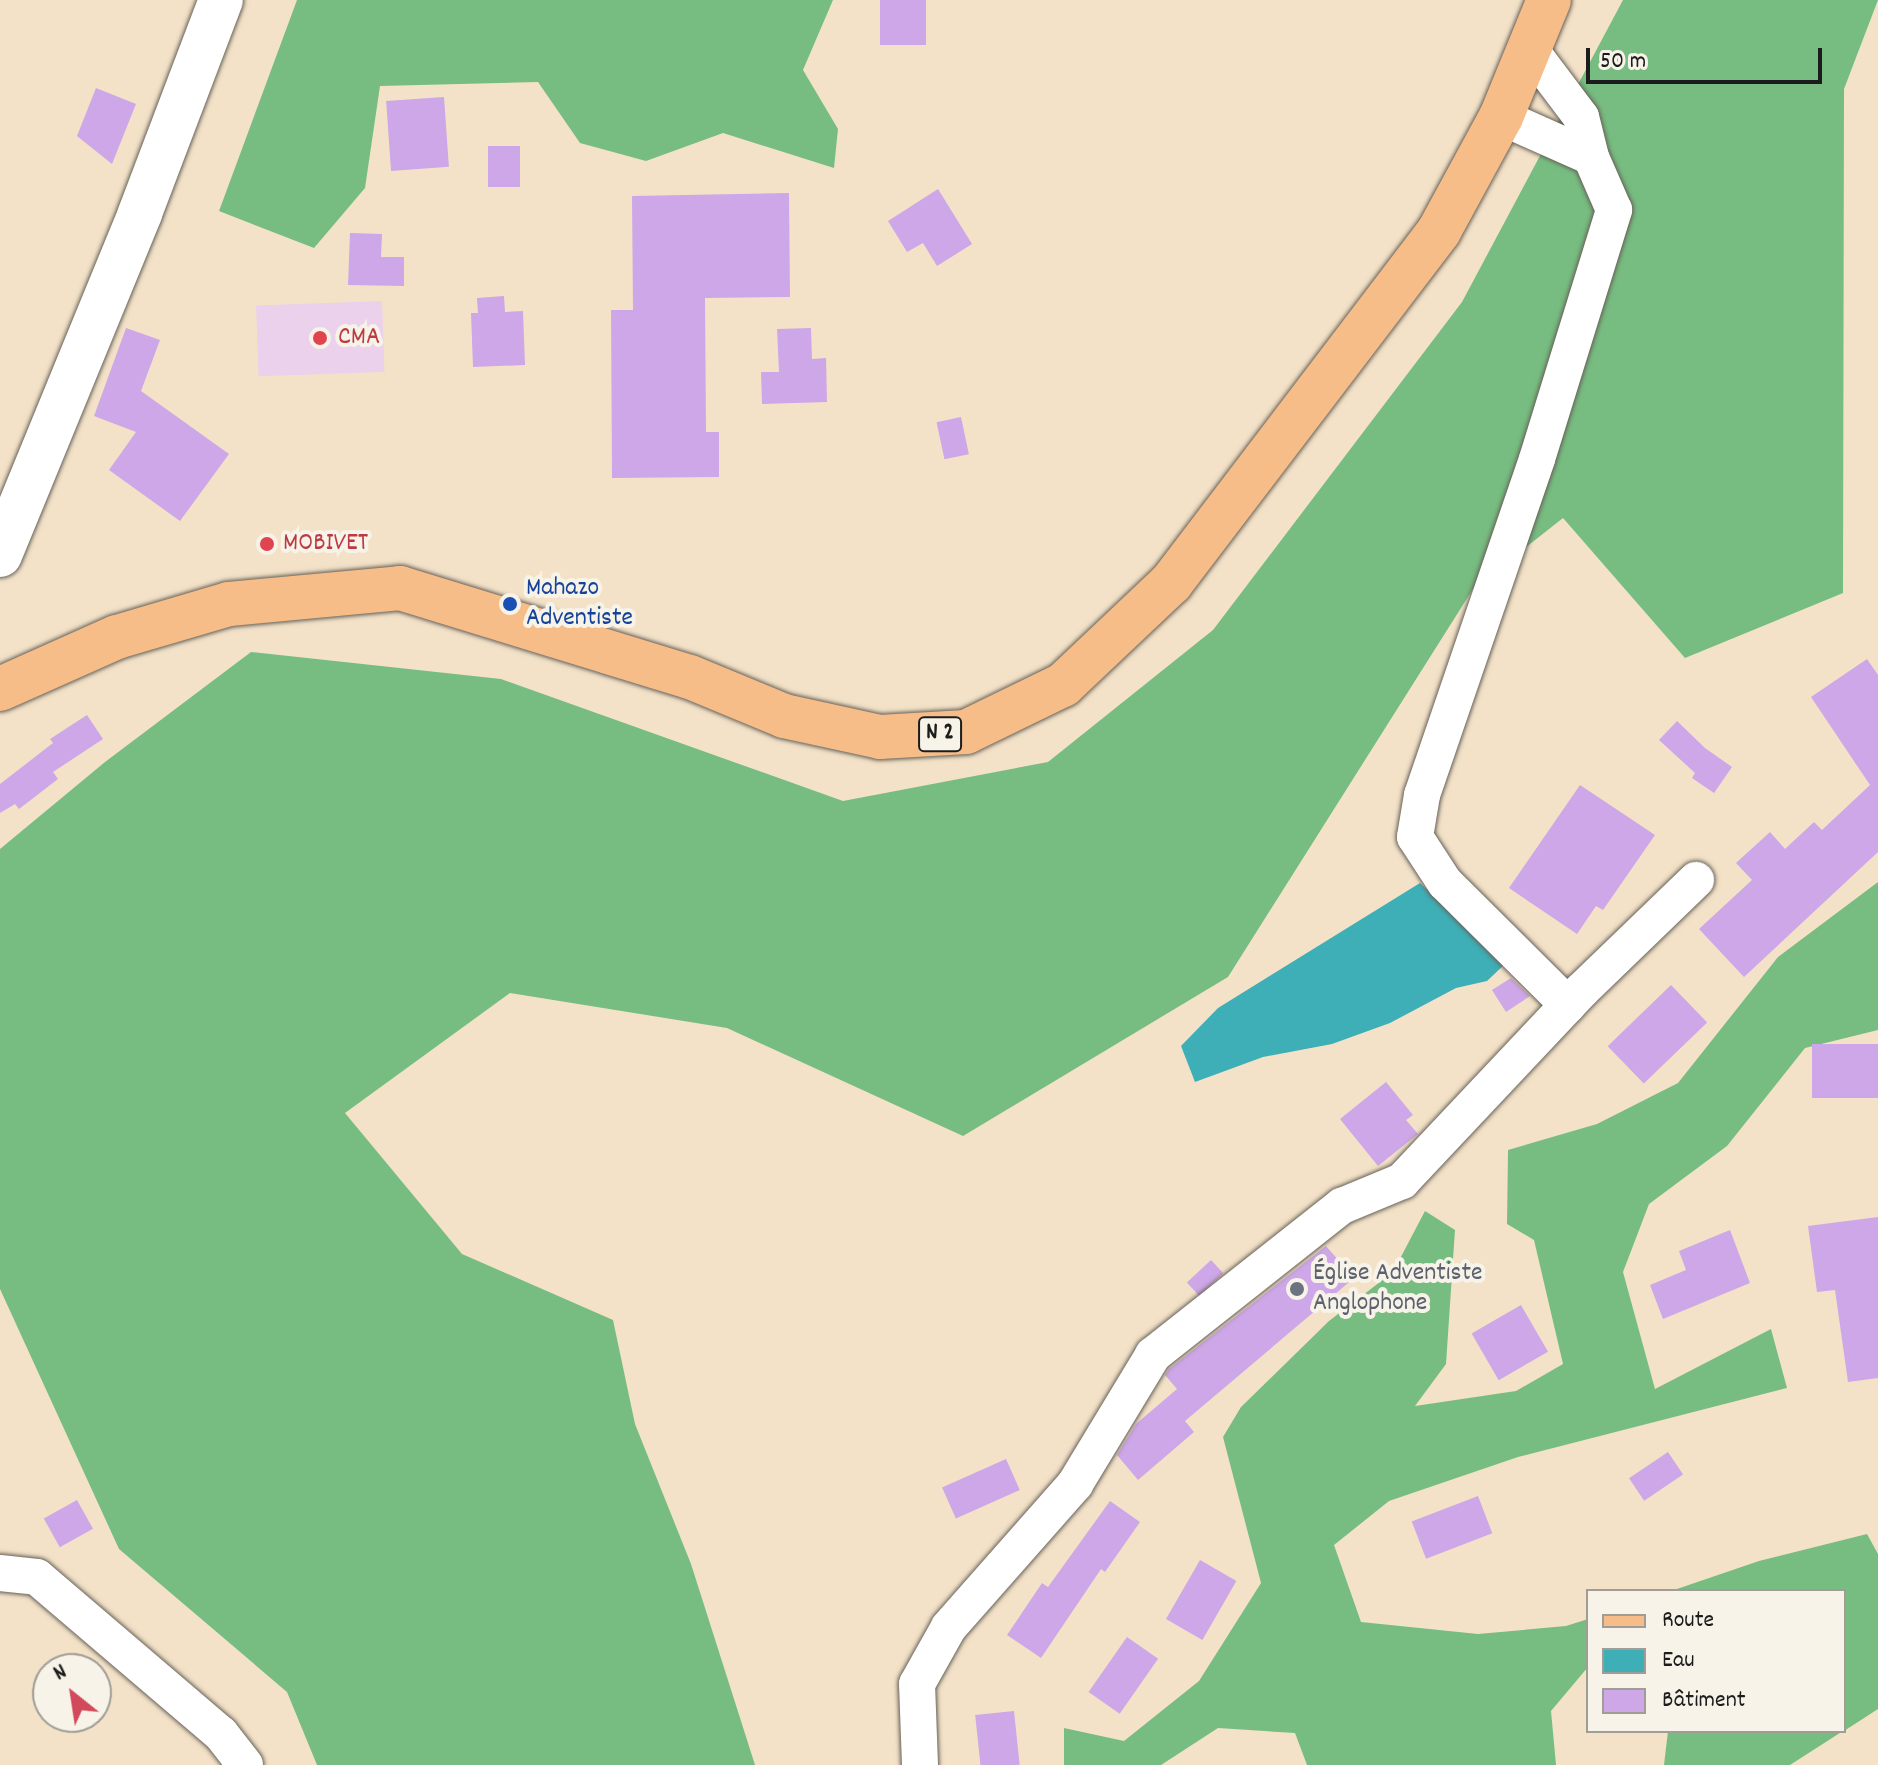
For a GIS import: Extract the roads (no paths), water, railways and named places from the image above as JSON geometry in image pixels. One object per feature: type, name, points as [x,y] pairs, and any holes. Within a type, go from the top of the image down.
[{"type":"main road","name":"N 2","points":[[0,689],[117,637],[229,604],[400,588],[690,677],[784,716],[880,737],[966,732],[1063,685],[1171,583],[1439,231],[1501,117],[1549,0]]},
{"type":"street","points":[[0,555],[140,213],[221,0]]},
{"type":"street","points":[[1529,48],[1581,117],[1591,157],[1614,210],[1537,459],[1422,795],[1415,837],[1445,883],[1568,1005]]},
{"type":"street","points":[[1501,117],[1591,157]]},
{"type":"street","points":[[920,1765],[917,1684],[949,1627],[1075,1484],[1153,1355],[1342,1206],[1402,1181],[1568,1005],[1696,880]]},
{"type":"street","points":[[0,1573],[37,1577],[221,1734],[245,1765]]},
{"type":"water","points":[[1420,883],[1505,964],[1487,981],[1456,988],[1390,1023],[1332,1044],[1263,1057],[1195,1082],[1181,1046],[1218,1008]]},
{"type":"place","name":"CMA","points":[[320,338]]},
{"type":"place","name":"MOBIVET","points":[[267,544]]},
{"type":"place","name":"Mahazo Adventiste","points":[[510,604]]},
{"type":"place","name":"Église Adventiste Anglophone","points":[[1297,1289]]}]
